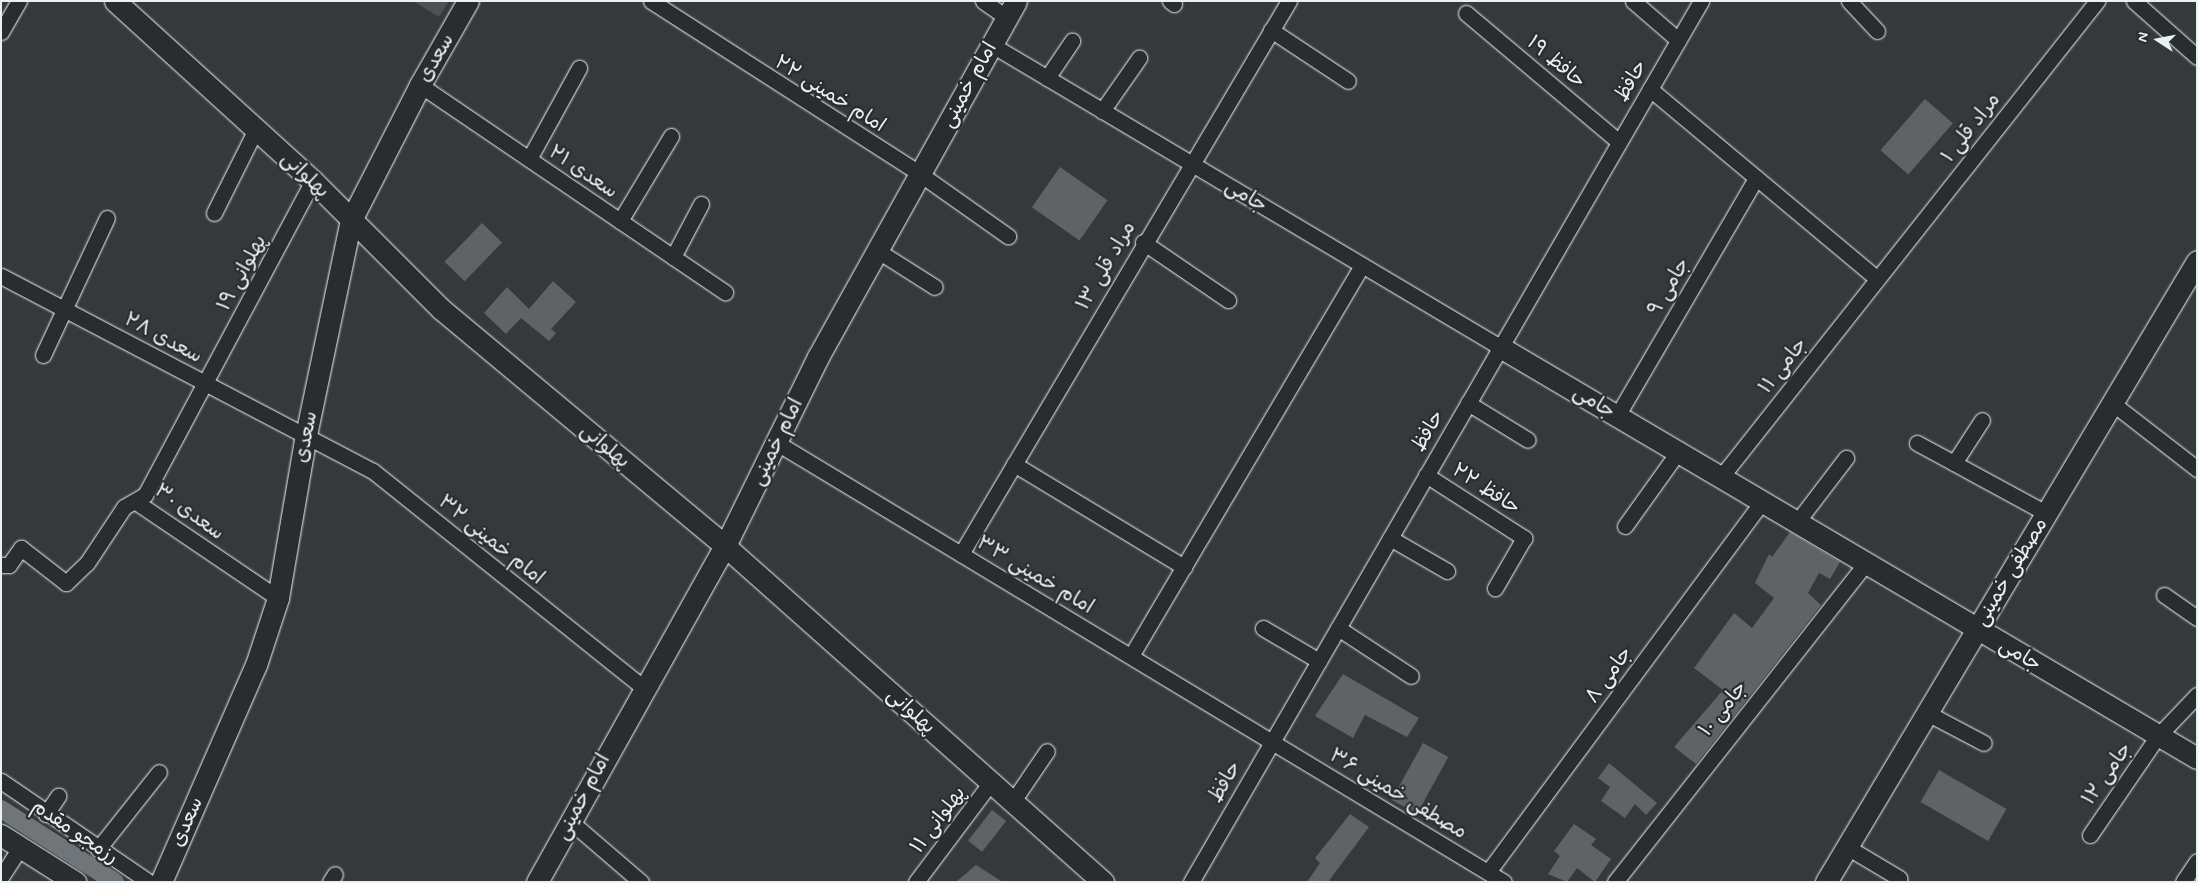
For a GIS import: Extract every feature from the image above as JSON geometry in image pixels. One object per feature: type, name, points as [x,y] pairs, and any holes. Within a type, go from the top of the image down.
[{"type":"main road","name":"پهلوانی","points":[[115,1],[313,181],[441,309],[725,546],[1103,882]]},
{"type":"main road","name":"سعدی","points":[[161,882],[256,665],[278,598],[306,435],[351,220],[420,85],[468,1]]},
{"type":"main road","name":"امام خمینی","points":[[537,882],[725,546],[776,442],[878,250],[1012,10]]},
{"type":"main road","name":"مصطفی خمینی","points":[[1826,882],[2197,261]]},
{"type":"main road","name":"جامی","points":[[1500,347],[2157,737],[2197,758]]},
{"type":"main road","name":"رزمجو مقدم","points":[[1,835],[75,882]]},
{"type":"street","points":[[1,32],[19,1]]},
{"type":"street","name":"امام خمینی ۲۲","points":[[651,1],[718,48],[920,174],[1008,236]]},
{"type":"street","points":[[983,1],[1012,10]]},
{"type":"street","name":"مراد قلی ۱۳","points":[[961,554],[1190,162],[1289,1]]},
{"type":"street","points":[[1633,1],[1678,40]]},
{"type":"street","name":"حافظ","points":[[1195,880],[1272,741],[1700,1]]},
{"type":"street","points":[[1849,1],[1877,31]]},
{"type":"street","name":"مراد قلی ۱","points":[[1877,280],[2097,1]]},
{"type":"street","points":[[2134,1],[2197,58]]},
{"type":"street","name":"حافظ ۱۹","points":[[1466,13],[1619,142]]},
{"type":"street","points":[[1272,30],[1348,81]]},
{"type":"street","points":[[1047,78],[1072,41]]},
{"type":"street","name":"جامی","points":[[992,45],[1500,347]]},
{"type":"street","points":[[1102,111],[1139,58]]},
{"type":"street","points":[[529,159],[579,68]]},
{"type":"street","name":"سعدی ۲۱","points":[[420,85],[725,292]]},
{"type":"street","points":[[1650,89],[1877,280]]},
{"type":"street","points":[[214,213],[256,129]]},
{"type":"street","points":[[620,221],[671,136]]},
{"type":"street","name":"جامی ۹","points":[[1617,416],[1756,178]]},
{"type":"street","name":"پهلوانی ۱۹","points":[[207,383],[313,181]]},
{"type":"street","points":[[673,257],[701,204]]},
{"type":"street","points":[[43,355],[66,310],[107,218]]},
{"type":"street","points":[[1143,242],[1228,300]]},
{"type":"street","points":[[878,250],[936,287]]},
{"type":"street","points":[[1131,656],[1362,265]]},
{"type":"street","name":"سعدی ۲۸","points":[[1,276],[306,435]]},
{"type":"street","name":"جامی ۱۱","points":[[1721,478],[1877,280]]},
{"type":"street","name":"سعدی ۳۰","points":[[207,383],[145,495],[136,502],[278,598]]},
{"type":"street","points":[[1468,403],[1528,440]]},
{"type":"street","points":[[2112,403],[2197,469]]},
{"type":"street","points":[[1954,463],[1982,420]]},
{"type":"street","name":"امام خمینی ۳۲","points":[[306,435],[373,471],[644,688]]},
{"type":"street","name":"امام خمینی ۳۳","points":[[776,442],[1272,741]]},
{"type":"street","points":[[1917,443],[2046,513]]},
{"type":"street","points":[[1625,526],[1678,452]]},
{"type":"street","points":[[1797,522],[1846,458]]},
{"type":"street","points":[[1014,464],[1184,567]]},
{"type":"street","name":"حافظ ۲۲","points":[[1426,475],[1524,538],[1494,588]]},
{"type":"street","points":[[1,565],[9,565],[21,548],[66,583],[87,563],[124,507],[136,502]]},
{"type":"street","name":"جامی ۸","points":[[1488,872],[1762,502]]},
{"type":"street","points":[[1390,538],[1447,571]]},
{"type":"street","name":"جامی ۱۰","points":[[1615,882],[1866,563]]},
{"type":"street","points":[[2164,596],[2197,618]]},
{"type":"street","points":[[1263,628],[1319,660]]},
{"type":"street","points":[[1338,628],[1411,676]]},
{"type":"street","name":"جامی ۱۲","points":[[2090,835],[2157,737],[2197,695]]},
{"type":"street","points":[[1927,713],[1984,743]]},
{"type":"street","name":"مصطفی خمینی ۳۶","points":[[1272,741],[1504,882]]},
{"type":"street","points":[[1013,801],[1048,751]]},
{"type":"street","points":[[98,849],[159,772]]},
{"type":"street","name":"رزمجو مقدم","points":[[1,781],[46,814],[149,882]]},
{"type":"street","name":"پهلوانی ۱۱","points":[[916,882],[991,782]]},
{"type":"street","points":[[46,814],[58,796]]},
{"type":"street","points":[[570,821],[641,882]]},
{"type":"street","points":[[1847,847],[1899,878]]},
{"type":"street","points":[[1,877],[20,848]]},
{"type":"street","points":[[2183,882],[2197,861]]},
{"type":"shaded area","points":[[413,1],[449,1],[439,17]]},
{"type":"building","points":[[1925,99],[1953,123],[1908,175],[1880,150]]},
{"type":"building","points":[[1060,167],[1108,200],[1079,240],[1032,207]]},
{"type":"building","points":[[482,223],[502,242],[465,281],[444,262]]},
{"type":"building","points":[[553,281],[576,302],[551,329],[556,333],[549,341],[521,318],[506,334],[484,313],[507,287],[529,309]]},
{"type":"building","points":[[1790,532],[1840,562],[1830,579],[1819,573],[1808,593],[1821,605],[1696,764],[1674,747],[1723,690],[1694,668],[1734,613],[1752,628],[1774,598],[1755,583],[1769,554],[1772,557]]},
{"type":"building","points":[[1343,674],[1419,718],[1407,737],[1365,715],[1353,738],[1315,716]]},
{"type":"building","points":[[1423,743],[1448,757],[1417,814],[1391,800]]},
{"type":"building","points":[[1609,763],[1657,803],[1646,815],[1635,804],[1625,818],[1601,801],[1610,787],[1598,778]]},
{"type":"building","points":[[1939,770],[2007,809],[1988,841],[1920,802]]},
{"type":"building","points":[[992,810],[1006,821],[982,852],[968,841]]},
{"type":"building","points":[[1350,814],[1369,827],[1328,882],[1307,882],[1320,863],[1315,858]]},
{"type":"building","points":[[1574,824],[1596,839],[1591,845],[1611,859],[1595,882],[1577,868],[1567,882],[1548,874],[1560,856],[1554,851]]},
{"type":"building","points":[[976,865],[1003,882],[956,882]]},
{"type":"waterway","points":[[1,809],[115,882]]}]
